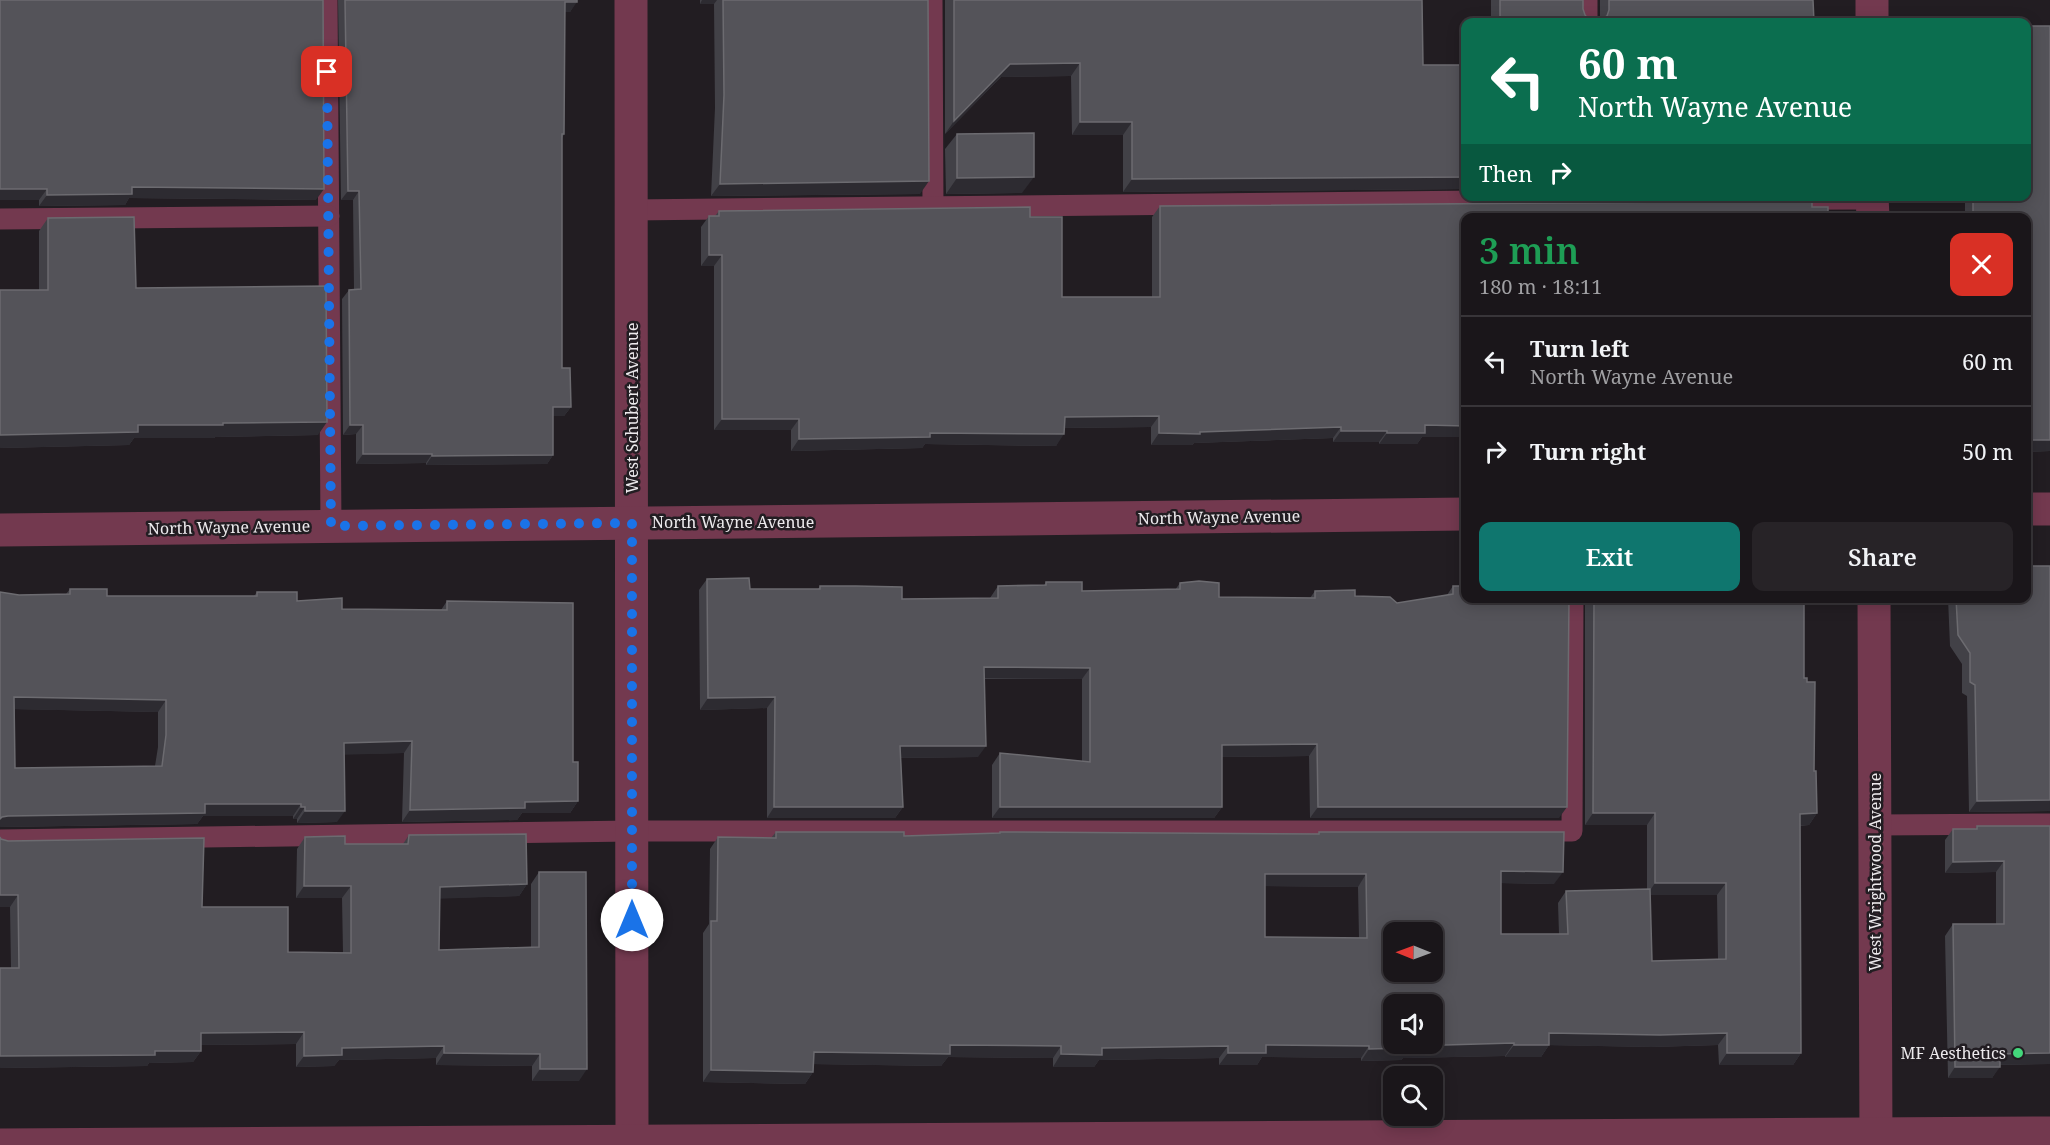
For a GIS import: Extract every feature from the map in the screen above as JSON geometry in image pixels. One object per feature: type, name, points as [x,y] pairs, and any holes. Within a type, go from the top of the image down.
[{"type":"street","name":"West Schubert Avenue","points":[[631,0],[632,1141]]},
{"type":"street","points":[[1872,0],[1872,18]]},
{"type":"street","points":[[2031,509],[2050,508]]},
{"type":"street","name":"North Wayne Avenue","points":[[0,530],[1461,514]]},
{"type":"street","name":"West Wrightwood Avenue","points":[[1874,603],[1876,1139]]},
{"type":"street","points":[[0,1145],[632,1141],[1876,1139],[2050,1133]]},
{"type":"lane","points":[[327,0],[331,526]]},
{"type":"lane","points":[[932,0],[933,207]]},
{"type":"lane","points":[[1587,0],[1587,18]]},
{"type":"lane","points":[[632,210],[1872,204]]},
{"type":"lane","points":[[0,219],[328,216]]},
{"type":"lane","points":[[0,840],[632,831],[1572,831],[1573,603]]},
{"type":"lane","points":[[1875,825],[2050,824]]},
{"type":"building","points":[[0,0],[323,0],[324,189],[132,187],[132,194],[47,195],[47,189],[0,189]]},
{"type":"building","points":[[345,0],[577,0],[577,2],[565,2],[564,134],[562,134],[562,368],[570,368],[571,407],[553,407],[553,455],[363,454],[363,425],[350,425],[349,290],[361,289],[359,191],[348,191]]},
{"type":"building","points":[[723,0],[928,0],[929,181],[720,184],[724,95]]},
{"type":"building","points":[[954,0],[1422,0],[1423,65],[1461,65],[1461,177],[1132,179],[1132,122],[1080,122],[1080,63],[1010,64],[954,121]]},
{"type":"building","points":[[1500,0],[1583,0],[1583,9],[1587,18],[1500,18]]},
{"type":"building","points":[[1609,0],[1813,0],[1814,18],[1603,18],[1607,16],[1609,10]]},
{"type":"building","points":[[2031,26],[2050,26],[2050,440],[2031,440],[2031,213],[1973,213],[1973,201],[2031,201]]},
{"type":"building","points":[[1034,133],[1034,177],[957,178],[957,134]]},
{"type":"building","points":[[1812,201],[1812,207],[1828,207],[1828,213],[1461,213],[1461,426],[1425,425],[1425,433],[1341,431],[1341,427],[1200,432],[1200,434],[1159,433],[1159,416],[1065,417],[1064,434],[930,433],[930,437],[799,439],[799,419],[722,419],[722,255],[709,255],[709,216],[719,216],[719,211],[1030,207],[1030,217],[1062,217],[1062,297],[1160,297],[1160,206]]},
{"type":"building","points":[[134,217],[136,288],[326,286],[327,422],[138,425],[138,432],[0,435],[0,290],[48,290],[48,218]]},
{"type":"building","points":[[2031,566],[2050,566],[2050,800],[1977,801],[1975,685],[1970,682],[1970,653],[1958,635],[1956,603],[2031,603]]},
{"type":"building","points":[[749,578],[750,589],[820,589],[820,586],[902,587],[902,599],[998,598],[998,586],[1046,585],[1046,582],[1082,582],[1082,591],[1180,589],[1180,583],[1199,581],[1219,583],[1219,597],[1315,598],[1315,591],[1355,590],[1355,596],[1390,597],[1397,603],[1453,594],[1453,586],[1461,586],[1461,603],[1569,603],[1567,807],[1318,807],[1317,744],[1222,745],[1222,807],[1000,807],[1000,753],[1090,762],[1090,668],[984,667],[986,746],[900,746],[903,807],[774,807],[775,697],[708,698],[707,579]]},
{"type":"building","points":[[70,589],[107,589],[107,596],[257,596],[257,592],[297,592],[297,601],[342,598],[342,609],[447,610],[447,601],[573,603],[573,762],[578,762],[578,801],[525,802],[525,808],[410,810],[412,741],[344,743],[345,811],[305,811],[305,807],[301,807],[301,804],[205,804],[205,813],[8,816],[0,819],[0,592],[19,595],[70,594]],"holes":[[[14,697],[166,700],[166,735],[162,766],[15,768]]]},
{"type":"building","points":[[1594,603],[1804,603],[1804,678],[1807,678],[1807,682],[1815,682],[1814,771],[1816,771],[1817,813],[1800,814],[1801,1053],[1727,1053],[1727,1033],[1660,1035],[1549,1033],[1549,1045],[1514,1045],[1514,1043],[1443,1045],[1443,994],[1383,994],[1383,1049],[1369,1049],[1369,1046],[1266,1045],[1266,1053],[1228,1053],[1228,1046],[1102,1048],[1102,1055],[1061,1054],[1061,1046],[950,1045],[950,1054],[814,1052],[813,1072],[711,1070],[711,921],[717,921],[718,837],[776,838],[776,832],[904,832],[904,836],[1000,832],[1319,834],[1319,832],[1564,832],[1563,872],[1501,871],[1501,934],[1568,934],[1566,891],[1650,889],[1652,961],[1726,959],[1726,883],[1655,883],[1655,813],[1593,813]],"holes":[[[1265,874],[1366,874],[1367,938],[1265,937]]]},
{"type":"building","points":[[1977,826],[2050,826],[2050,1053],[2000,1054],[2000,1067],[1955,1067],[1953,924],[2004,924],[2004,861],[1953,862],[1953,829],[1977,829]]},
{"type":"building","points":[[526,834],[527,884],[440,887],[439,950],[539,947],[539,872],[586,872],[587,1069],[540,1069],[540,1054],[444,1053],[444,1046],[342,1048],[342,1055],[304,1056],[304,1032],[201,1033],[201,1051],[155,1051],[155,1055],[0,1056],[0,968],[19,968],[18,895],[0,895],[0,837],[8,841],[204,838],[202,907],[288,907],[288,952],[351,953],[351,886],[304,886],[305,837],[345,836],[345,844],[408,844],[409,835]]},
{"type":"place","name":"MF Aesthetics","points":[[2018,1053]]},
{"type":"route","points":[[327,72],[331,526],[632,523],[632,920]]}]
